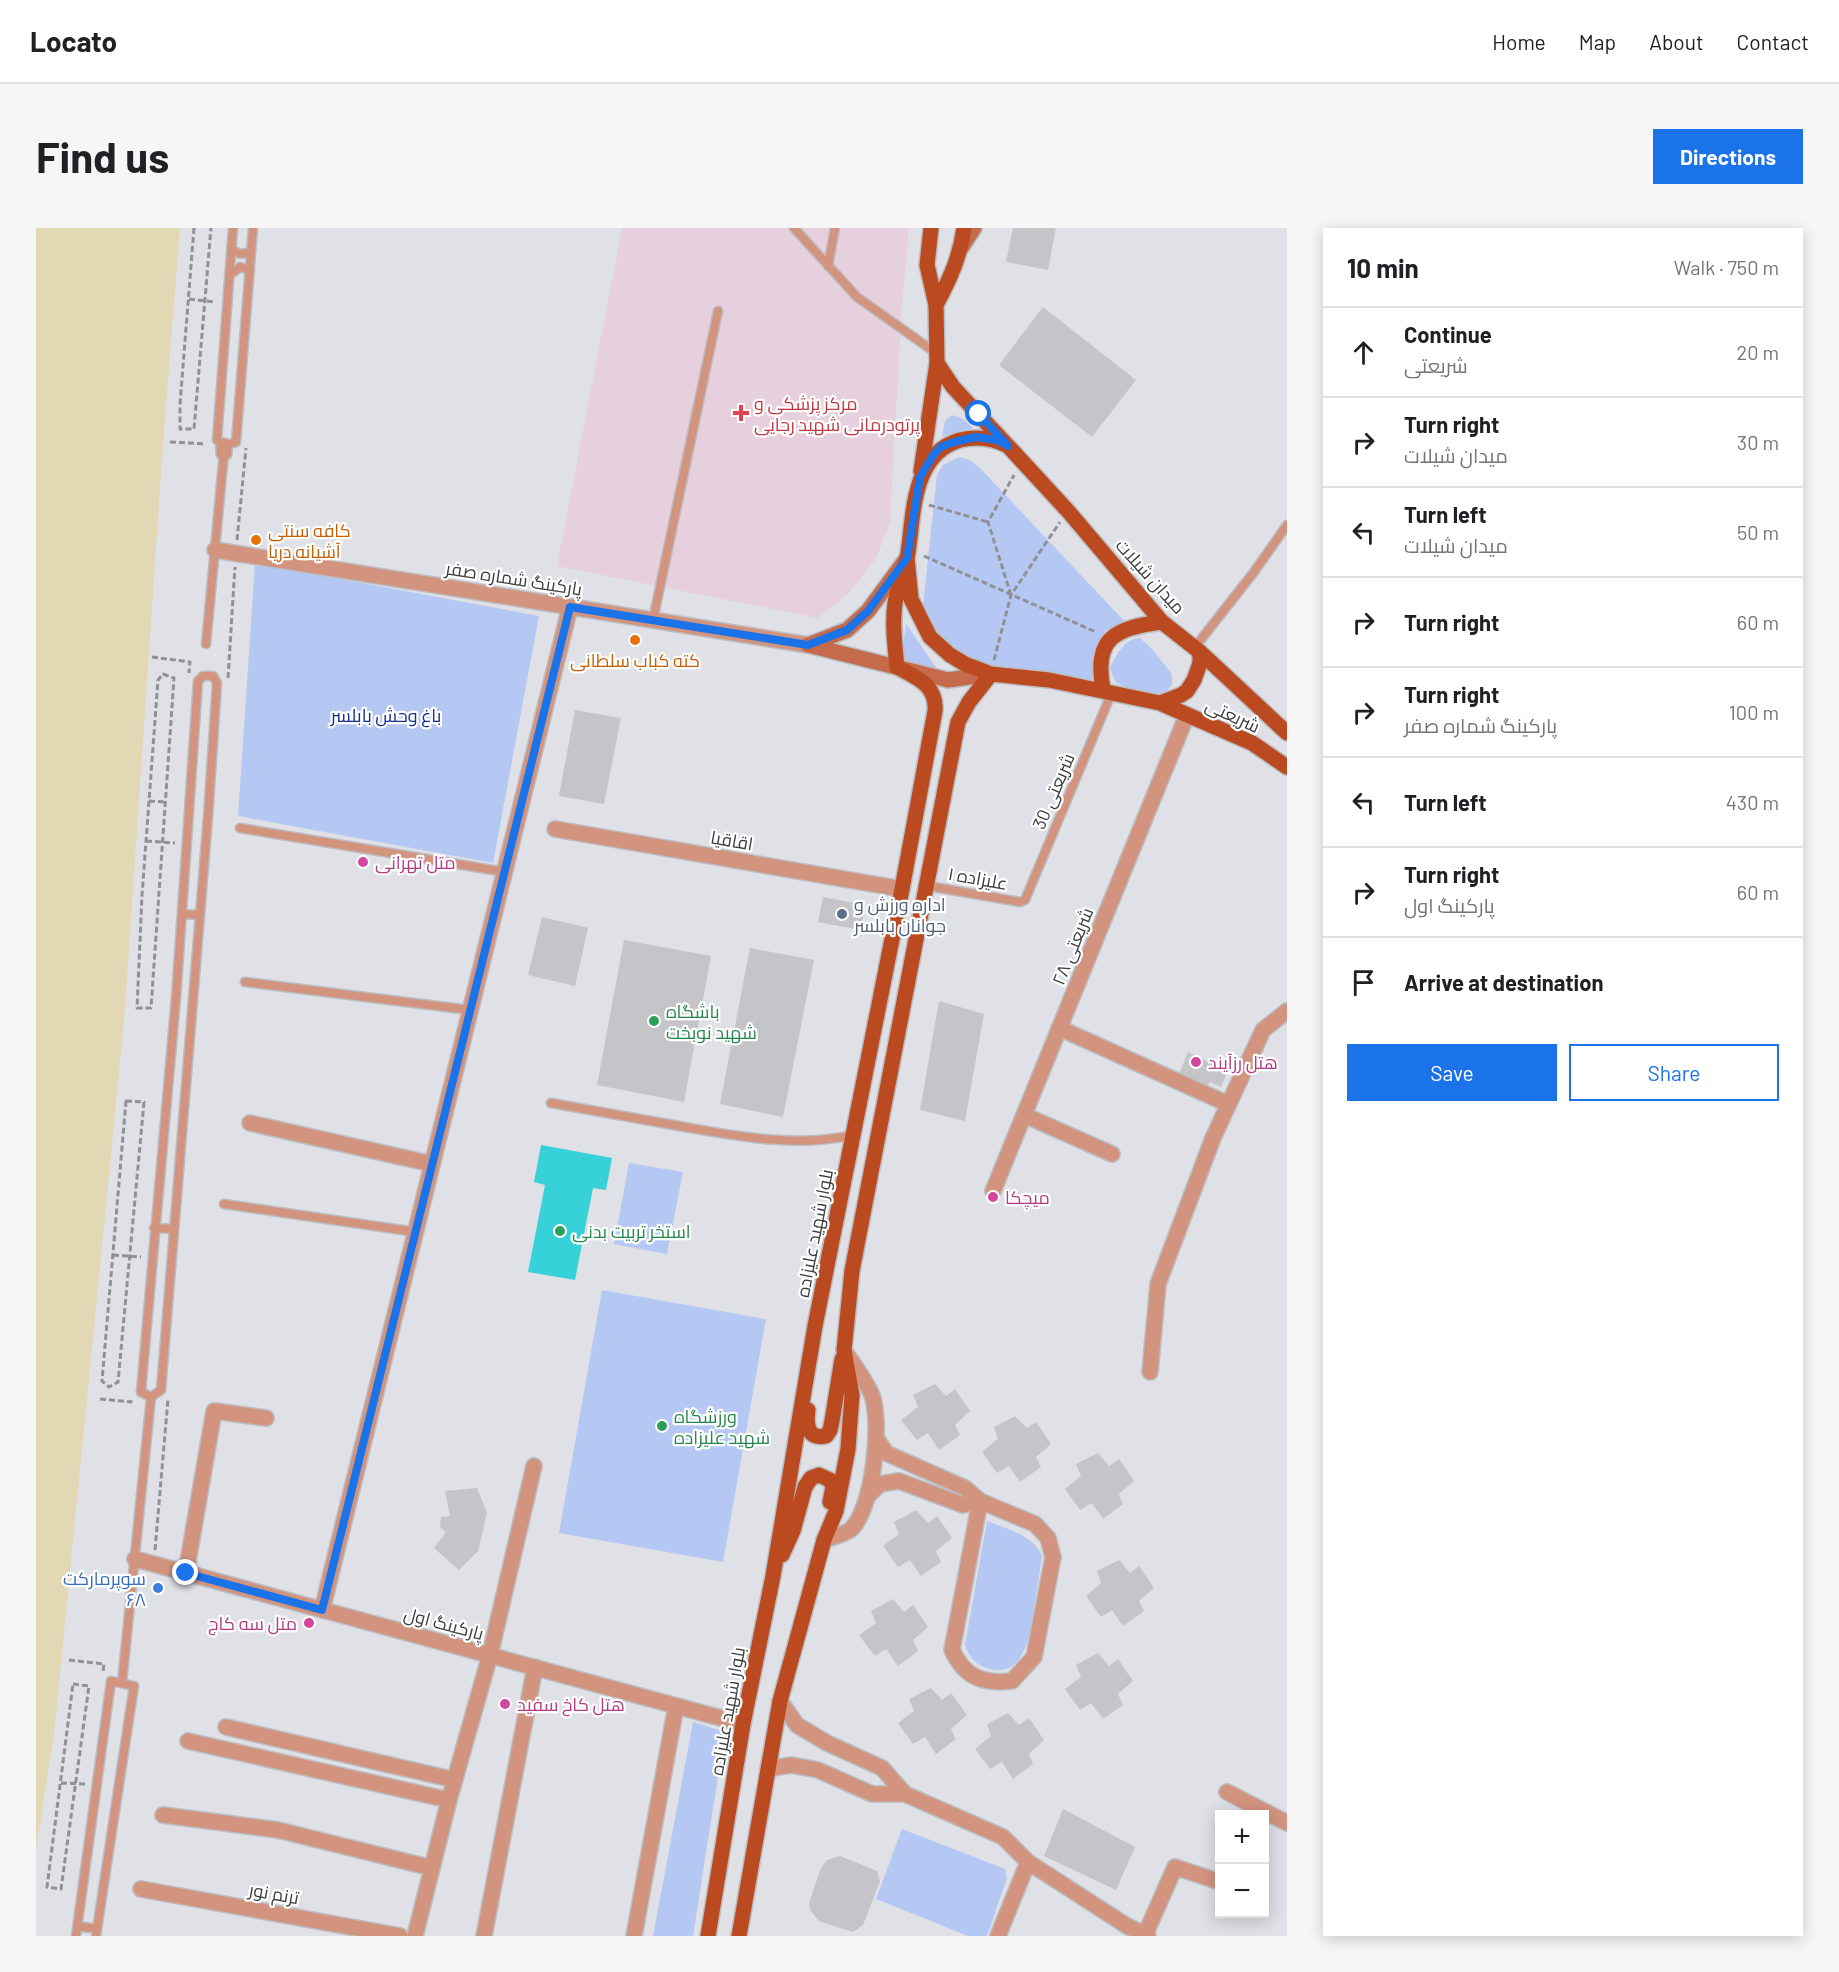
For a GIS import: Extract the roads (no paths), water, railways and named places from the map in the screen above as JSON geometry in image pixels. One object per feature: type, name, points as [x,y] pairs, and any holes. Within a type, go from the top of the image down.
[{"type":"main road","points":[[936,305],[954,271],[964,228]]},
{"type":"main road","points":[[961,248],[974,228]]},
{"type":"main road","points":[[897,667],[894,638],[895,602],[908,554],[936,358],[936,305],[927,265],[929,232]]},
{"type":"main road","points":[[936,358],[953,387],[1008,446]]},
{"type":"main road","points":[[920,477],[934,454],[941,447],[954,442],[976,437],[997,440],[1008,446]]},
{"type":"main road","name":"میدان شیلات","points":[[1008,446],[1068,511],[1162,622],[1198,649]]},
{"type":"main road","points":[[808,645],[847,630],[868,611],[908,554]]},
{"type":"main road","points":[[908,554],[911,599],[930,637],[950,655],[965,664],[991,674]]},
{"type":"main road","points":[[1108,690],[1100,662],[1105,646],[1118,633],[1130,626],[1162,622]]},
{"type":"main road","points":[[808,645],[948,680],[991,674],[1049,680],[1108,690],[1160,703],[1187,691],[1200,663],[1198,649]]},
{"type":"main road","name":"شریعتی","points":[[1198,649],[1287,733]]},
{"type":"main road","name":"بلوار شهید علیزاده","points":[[708,1936],[743,1724],[772,1576],[815,1326],[902,889],[936,699],[926,683],[897,667]]},
{"type":"main road","points":[[815,1326],[813,1375],[806,1423],[808,1431],[817,1436],[826,1436],[830,1430],[844,1350],[852,1271],[958,722],[969,702],[991,674]]},
{"type":"main road","name":"شریعتی","points":[[1160,703],[1252,743],[1287,767]]},
{"type":"main road","points":[[824,1540],[836,1511],[848,1449],[852,1395],[844,1350]]},
{"type":"main road","points":[[739,1936],[780,1701],[824,1540],[833,1487],[827,1478],[819,1475],[812,1478],[805,1487],[793,1531],[772,1576]]},
{"type":"street","name":"پارکینگ شماره صفر","points":[[215,550],[808,645]]},
{"type":"street","points":[[322,1610],[570,607]]},
{"type":"street","name":"شریعتی ۲۸","points":[[993,1191],[1187,715]]},
{"type":"street","name":"اقاقیا","points":[[555,829],[902,889]]},
{"type":"street","points":[[1150,1372],[1158,1284],[1213,1138],[1263,1030],[1287,1011]]},
{"type":"street","points":[[1059,1028],[1228,1104]]},
{"type":"street","points":[[1024,1115],[1112,1154]]},
{"type":"street","points":[[250,1123],[432,1164]]},
{"type":"street","points":[[824,1540],[849,1530],[860,1517],[868,1496],[877,1439],[876,1411],[871,1393],[844,1350]]},
{"type":"street","points":[[186,1573],[214,1411],[266,1418]]},
{"type":"street","points":[[877,1439],[886,1453],[965,1488],[980,1501],[1035,1524],[1048,1538],[1053,1557],[1034,1657],[1012,1681],[995,1683],[974,1677],[959,1665],[952,1650],[980,1501]]},
{"type":"street","points":[[415,1936],[449,1800],[490,1655],[534,1466]]},
{"type":"street","points":[[868,1496],[880,1484],[899,1481],[963,1505],[980,1501]]},
{"type":"street","name":"پارکینگ اول","points":[[135,1559],[743,1724]]},
{"type":"street","points":[[484,1936],[536,1667]]},
{"type":"street","points":[[780,1701],[797,1725],[827,1743],[882,1768],[905,1794]]},
{"type":"street","points":[[634,1936],[676,1706]]},
{"type":"street","points":[[226,1727],[455,1780]]},
{"type":"street","points":[[188,1741],[449,1800]]},
{"type":"street","points":[[768,1769],[791,1765],[818,1770],[872,1794],[905,1794],[1003,1837],[1028,1862],[1127,1926],[1146,1935],[1175,1867],[1215,1880]]},
{"type":"street","points":[[1227,1792],[1287,1823]]},
{"type":"street","points":[[163,1815],[278,1830],[432,1868]]},
{"type":"street","points":[[998,1936],[1028,1862]]},
{"type":"street","name":"ترنم نور","points":[[141,1889],[400,1936]]},
{"type":"lane","points":[[206,644],[224,450],[217,440],[233,228]]},
{"type":"lane","points":[[224,450],[236,442],[253,228]]},
{"type":"lane","points":[[794,228],[857,297],[936,358]]},
{"type":"lane","points":[[828,266],[835,228]]},
{"type":"lane","points":[[232,249],[243,254],[251,251]]},
{"type":"lane","points":[[230,275],[240,267],[250,270]]},
{"type":"lane","points":[[653,620],[718,311]]},
{"type":"lane","points":[[1198,649],[1287,525]]},
{"type":"lane","points":[[122,1683],[151,1397],[161,1390],[217,683],[213,676],[203,676],[198,681],[182,914],[141,1392],[151,1397]]},
{"type":"lane","name":"شریعتی 30","points":[[1023,902],[1027,897],[1108,690]]},
{"type":"lane","points":[[240,828],[505,872]]},
{"type":"lane","name":"علیزاده ۱","points":[[928,886],[1023,902]]},
{"type":"lane","points":[[182,914],[200,915]]},
{"type":"lane","points":[[245,982],[470,1010]]},
{"type":"lane","points":[[551,1103],[754,1139],[796,1141],[853,1135]]},
{"type":"lane","points":[[224,1204],[416,1232]]},
{"type":"lane","points":[[154,1228],[174,1229]]},
{"type":"lane","points":[[76,1936],[111,1681],[134,1686],[96,1933],[78,1926]]},
{"type":"place","name":"مرکز پزشکی و پرتودرمانی شهید رجایی","points":[[741,413]]},
{"type":"place","name":"کافه سنتی آشیانه دریا","points":[[256,540]]},
{"type":"place","name":"کته کباب سلطانی","points":[[635,640]]},
{"type":"place","name":"متل تهرانی","points":[[363,862]]},
{"type":"place","name":"اداره ورزش و جوانان بابلسر","points":[[842,914]]},
{"type":"place","name":"باشگاه شهید نوبخت","points":[[654,1021]]},
{"type":"place","name":"هتل رزآیند","points":[[1196,1062]]},
{"type":"place","name":"میچکا","points":[[993,1197]]},
{"type":"place","name":"استخر تربیت بدنی","points":[[560,1231]]},
{"type":"place","name":"ورزشگاه شهید علیزاده","points":[[662,1426]]},
{"type":"place","name":"سوپرمارکت ۶۸","points":[[158,1588]]},
{"type":"place","name":"متل سه کاج","points":[[309,1623]]},
{"type":"place","name":"هتل کاخ سفید","points":[[505,1704]]},
{"type":"park label","name":"باغ وحش بابلسر","points":[[386,715]]}]
